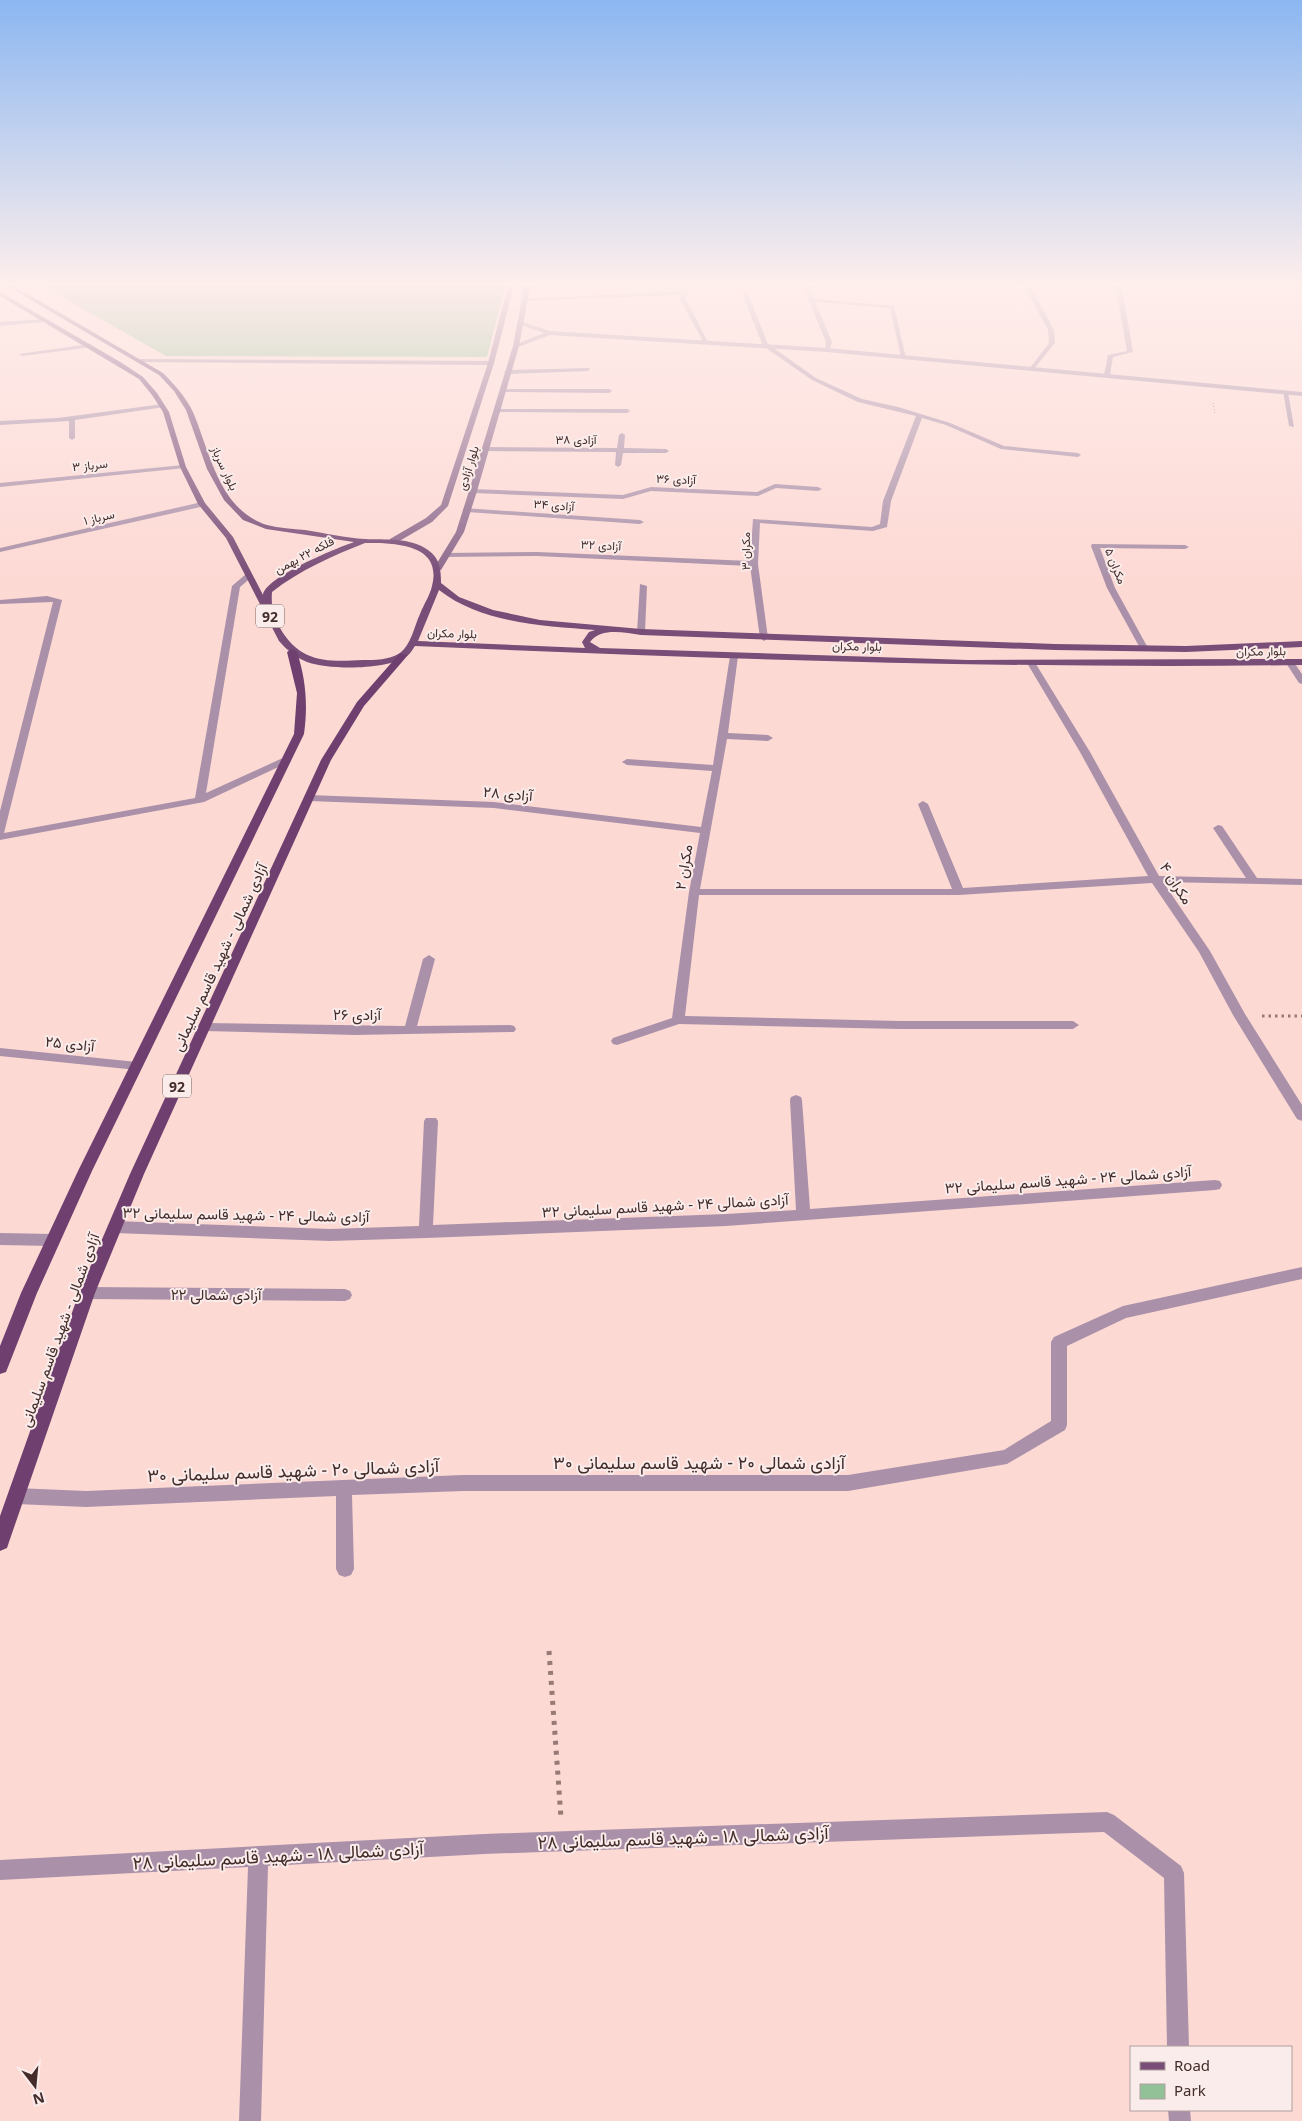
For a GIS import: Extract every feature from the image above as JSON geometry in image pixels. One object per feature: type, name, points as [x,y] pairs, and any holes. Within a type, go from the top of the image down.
[{"type":"highway","name":"آزادی شمالی - شهید قاسم سلیمانی","points":[[0,1542],[87,1293],[205,1026],[340,734],[377,680],[407,649]]},
{"type":"highway","name":"آزادی شمالی - شهید قاسم سلیمانی","points":[[0,1367],[29,1292],[53,1240],[299,734],[303,704],[300,675],[292,652]]},
{"type":"main road","name":"92","points":[[143,381],[163,406],[182,468],[202,504],[229,537],[280,638],[292,652]]},
{"type":"main road","name":"بلوار سرباز","points":[[168,381],[189,410],[210,469],[228,500],[246,518],[266,527],[364,541]]},
{"type":"main road","name":"بلوار آزادی","points":[[393,541],[429,520],[444,506],[456,477],[485,381]]},
{"type":"main road","name":"بلوار آزادی","points":[[438,568],[460,532],[505,381]]},
{"type":"main road","name":"فلکه ۲۲ بهمن","points":[[266,608],[268,591],[282,579],[344,548],[364,541],[393,541],[415,545],[429,554],[438,568]]},
{"type":"main road","name":"92","points":[[407,649],[437,584],[438,568]]},
{"type":"main road","name":"بلوار مکران","points":[[437,584],[456,599],[491,612],[540,623],[642,632],[764,638],[1144,648],[1302,644]]},
{"type":"main road","points":[[598,651],[588,646],[586,642],[588,637],[610,629]]},
{"type":"main road","name":"بلوار مکران","points":[[407,649],[598,651],[1031,663],[1199,665],[1302,662]]},
{"type":"main road","points":[[292,652],[316,662],[344,664],[373,663],[407,649]]},
{"type":"street","points":[[818,381],[860,401],[920,415],[948,424],[1003,448],[1078,455]]},
{"type":"street","points":[[1170,381],[1302,394]]},
{"type":"street","points":[[502,391],[609,391]]},
{"type":"street","points":[[1285,392],[1292,426]]},
{"type":"street","points":[[0,423],[72,418],[163,406]]},
{"type":"street","points":[[497,410],[627,412]]},
{"type":"street","name":"مکران ۳","points":[[764,638],[754,564],[756,521],[873,529],[884,525],[887,501],[920,415]]},
{"type":"street","points":[[72,418],[72,438]]},
{"type":"street","points":[[618,465],[622,434]]},
{"type":"street","name":"آزادی ۳۸","points":[[486,449],[666,451]]},
{"type":"street","name":"سرباز ۳","points":[[0,485],[182,468]]},
{"type":"street","name":"آزادی ۳۶","points":[[473,491],[623,497],[651,489],[758,494],[775,486],[818,490]]},
{"type":"street","name":"سرباز ۱","points":[[0,550],[202,504]]},
{"type":"street","name":"آزادی ۳۴","points":[[467,510],[640,522]]},
{"type":"street","name":"مکران ۵","points":[[1144,648],[1112,588],[1095,546],[1185,547]]},
{"type":"street","name":"آزادی ۳۲","points":[[446,554],[537,554],[754,564]]},
{"type":"street","points":[[200,800],[236,586],[249,576]]},
{"type":"street","points":[[642,632],[643,586]]},
{"type":"street","points":[[0,602],[47,598],[58,600],[0,831]]},
{"type":"street","name":"مکران ۲","points":[[678,1020],[694,892],[723,736],[734,656]]},
{"type":"street","points":[[1290,662],[1302,681]]},
{"type":"street","name":"مکران ۴","points":[[1031,663],[1085,752],[1155,879],[1204,951],[1239,1015],[1302,1116]]},
{"type":"street","points":[[723,736],[768,738]]},
{"type":"street","points":[[0,837],[200,800],[288,759]]},
{"type":"street","points":[[627,762],[716,768]]},
{"type":"street","name":"آزادی ۲۸","points":[[309,798],[494,806],[704,830]]},
{"type":"street","points":[[923,804],[959,892]]},
{"type":"street","points":[[1218,828],[1254,882]]},
{"type":"street","points":[[694,892],[959,892],[1155,879],[1302,882]]},
{"type":"street","points":[[410,1030],[429,959]]},
{"type":"street","points":[[617,1041],[678,1020],[900,1026],[1073,1025]]},
{"type":"street","name":"آزادی ۲۶","points":[[205,1026],[355,1031],[510,1029]]},
{"type":"street","name":"آزادی ۲۵","points":[[0,1052],[137,1066]]},
{"type":"street","points":[[796,1100],[802,1215]]},
{"type":"street","points":[[426,1232],[431,1121]]},
{"type":"street","name":"آزادی شمالی ۲۴ - شهید قاسم سلیمانی ۳۲","points":[[115,1227],[330,1235],[426,1232],[726,1220],[1215,1185]]},
{"type":"street","points":[[0,1239],[53,1240]]},
{"type":"street","name":"آزادی شمالی ۲۰ - شهید قاسم سلیمانی ۳۰","points":[[16,1496],[86,1499],[473,1483],[848,1482],[1007,1457],[1059,1425],[1059,1342],[1123,1312],[1302,1273]]},
{"type":"street","name":"آزادی شمالی ۲۲","points":[[87,1293],[345,1295]]},
{"type":"street","points":[[344,1488],[345,1570]]},
{"type":"street","name":"آزادی شمالی ۱۸ - شهید قاسم سلیمانی ۲۸","points":[[0,1870],[562,1841],[1107,1822],[1174,1873],[1178,2046]]},
{"type":"street","points":[[250,2121],[258,1857]]},
{"type":"path","points":[[1239,1015],[1302,1016]]},
{"type":"path","points":[[549,1651],[562,1841]]}]
